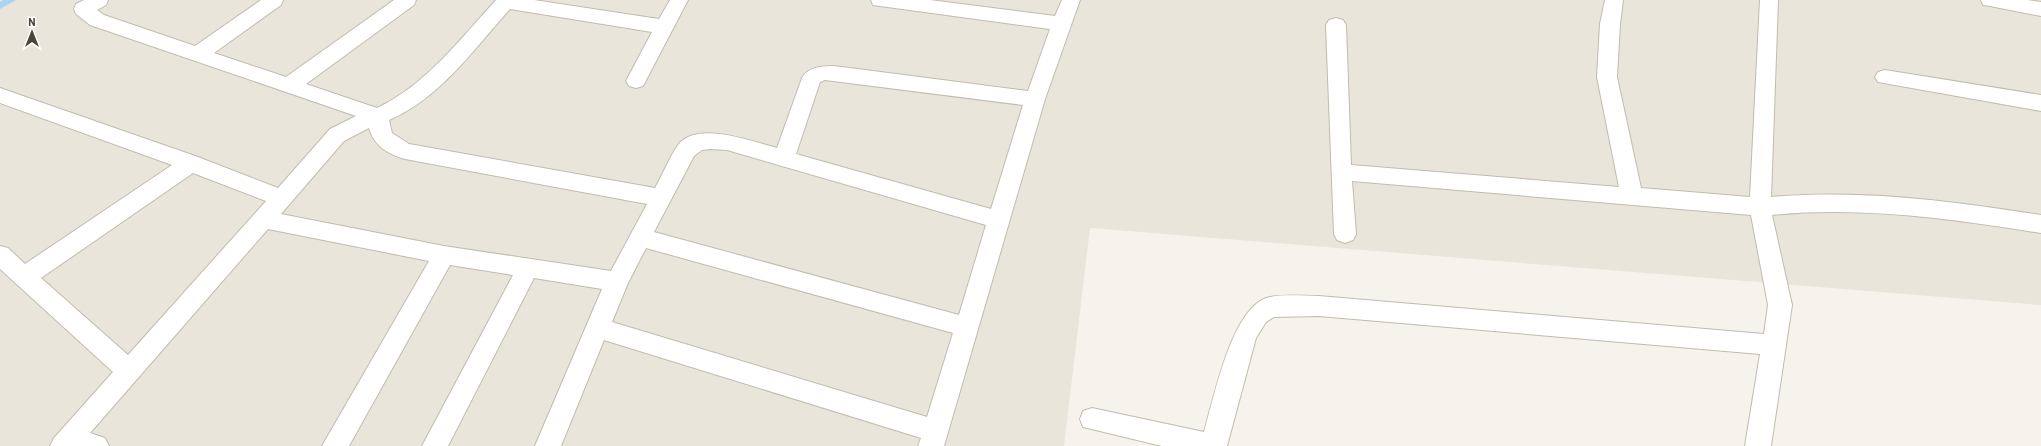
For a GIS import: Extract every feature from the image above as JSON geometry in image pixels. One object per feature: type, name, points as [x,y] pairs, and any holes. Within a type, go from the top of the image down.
[{"type":"street","points":[[99,0],[83,9],[97,20],[378,116]]},
{"type":"street","points":[[198,54],[274,0]]},
{"type":"street","points":[[288,86],[407,0]]},
{"type":"street","points":[[636,81],[679,0]]},
{"type":"street","points":[[880,0],[1063,24]]},
{"type":"street","points":[[598,328],[932,439],[1044,69],[1063,24],[1071,0]]},
{"type":"street","points":[[1614,0],[1610,24],[1607,78],[1632,197]]},
{"type":"street","points":[[1758,446],[1780,305],[1760,207],[1769,0]]},
{"type":"street","points":[[1990,0],[2041,9]]},
{"type":"street","points":[[65,443],[337,135],[351,126],[378,116],[402,104],[437,78],[506,1],[665,27]]},
{"type":"street","points":[[1336,25],[1341,172],[1345,234]]},
{"type":"street","points":[[784,158],[812,78],[822,73],[834,73],[1035,99]]},
{"type":"street","points":[[1884,77],[2041,103]]},
{"type":"street","points":[[0,95],[191,163],[281,198]]},
{"type":"street","points":[[378,116],[379,132],[382,136],[392,145],[405,151],[661,198]]},
{"type":"street","points":[[548,446],[617,282],[686,150],[692,144],[710,140],[727,142],[998,220]]},
{"type":"street","points":[[24,277],[191,163]]},
{"type":"street","points":[[1341,172],[1760,207],[1800,202],[1858,202],[1937,208],[2041,224]]},
{"type":"street","points":[[262,219],[444,255],[617,282]]},
{"type":"street","points":[[641,237],[966,327]]},
{"type":"street","points":[[0,255],[129,371]]},
{"type":"street","points":[[335,446],[444,255]]},
{"type":"street","points":[[435,446],[528,268]]},
{"type":"street","points":[[1092,419],[1213,446],[1245,335],[1258,315],[1270,307],[1319,306],[1773,345]]},
{"type":"street","points":[[65,443],[96,446]]},
{"type":"shaded area","points":[[0,0],[2041,0],[2041,305],[1090,228],[1064,446],[0,446]]},
{"type":"waterway","points":[[0,6],[11,0]]}]
